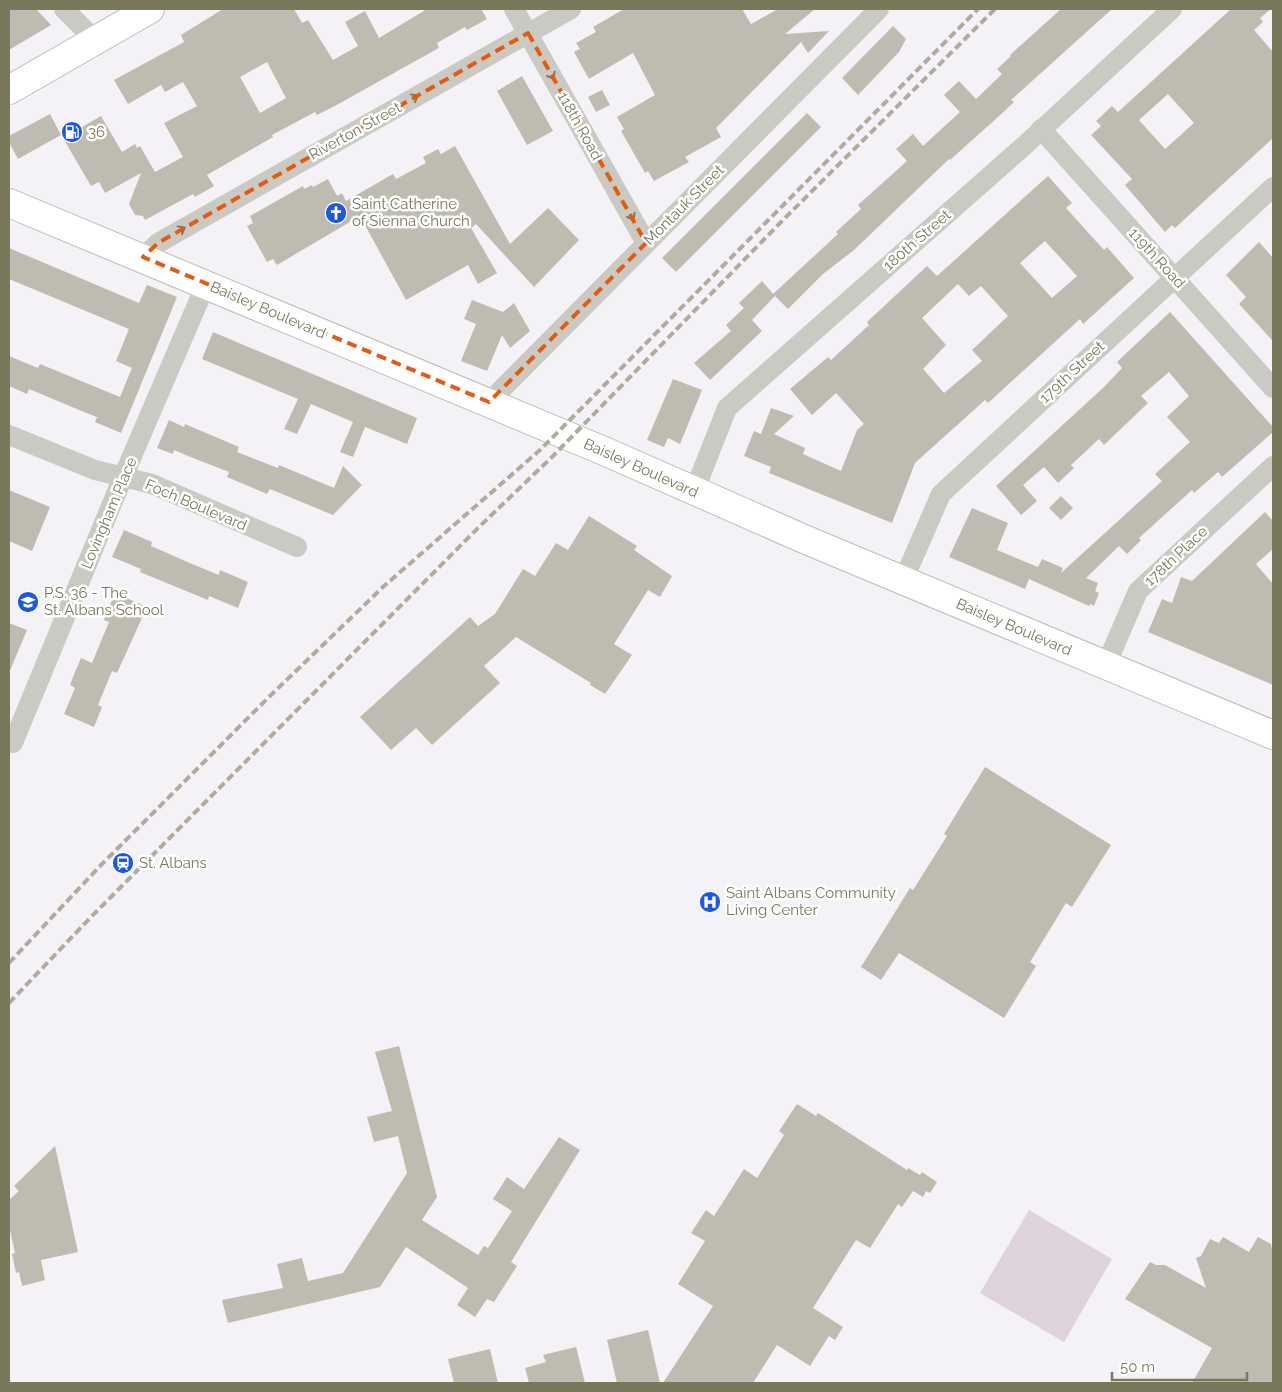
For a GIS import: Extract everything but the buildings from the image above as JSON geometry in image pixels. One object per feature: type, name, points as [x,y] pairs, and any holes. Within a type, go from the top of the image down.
[{"type":"street","points":[[64,9],[95,40]]},
{"type":"street","points":[[9,90],[150,9]]},
{"type":"street","name":"118th Road","points":[[514,9],[646,243]]},
{"type":"street","name":"Riverton Street","points":[[143,257],[158,243],[571,9]]},
{"type":"street","name":"Montauk Street","points":[[489,402],[879,9]]},
{"type":"street","name":"180th Street","points":[[694,492],[727,408],[1041,129],[1172,9]]},
{"type":"street","name":"119th Road","points":[[1041,129],[1273,388]]},
{"type":"street","name":"179th Street","points":[[903,581],[941,494],[1273,187]]},
{"type":"street","name":"Baisley Boulevard","points":[[9,203],[489,402],[903,581],[1273,735]]},
{"type":"street","name":"Lovingham Place","points":[[13,743],[123,477],[206,284]]},
{"type":"street","name":"Foch Boulevard","points":[[9,435],[95,470],[152,484],[297,547]]},
{"type":"street","name":"178th Place","points":[[1106,665],[1138,591],[1273,466]]},
{"type":"highlighted area","points":[[528,33],[646,243],[489,402],[143,257],[158,243]]},
{"type":"shaded area","points":[[1029,1210],[1112,1259],[1064,1342],[980,1293]]},
{"type":"railway","points":[[9,963],[101,865],[270,696],[383,587],[540,450],[978,9]]},
{"type":"railway","points":[[9,1003],[91,917],[479,527],[553,456],[782,221],[995,9]]},
{"type":"place","name":"36","points":[[72,132]]},
{"type":"place","name":"Saint Catherine of Sienna Church","points":[[336,213]]},
{"type":"place","name":"P.S. 36 - The St. Albans School","points":[[28,602]]},
{"type":"place","name":"St. Albans","points":[[123,863]]},
{"type":"place","name":"Saint Albans Community Living Center","points":[[710,902]]}]
